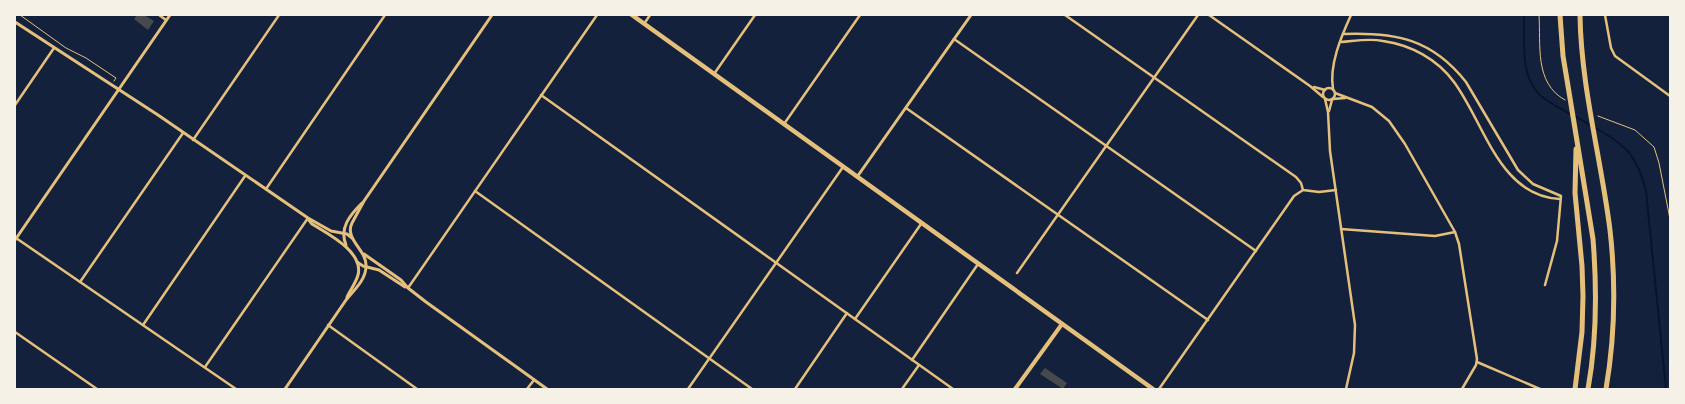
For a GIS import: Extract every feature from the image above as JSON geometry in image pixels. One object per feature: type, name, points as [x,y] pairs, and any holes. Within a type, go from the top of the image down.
[{"type":"highway","points":[[632,15],[1153,389]]},
{"type":"highway","points":[[1560,15],[1569,92],[1593,239],[1596,302],[1594,343],[1588,389]]},
{"type":"highway","points":[[1580,15],[1583,60],[1610,229],[1613,263],[1613,337],[1606,389]]},
{"type":"highway","points":[[1575,389],[1582,332],[1583,296],[1575,193],[1576,136]]},
{"type":"main road","points":[[1015,389],[1062,324]]},
{"type":"street","points":[[159,15],[166,20]]},
{"type":"street","points":[[170,15],[16,239],[236,389]]},
{"type":"street","points":[[193,140],[279,15]]},
{"type":"street","points":[[266,189],[385,15]]},
{"type":"street","points":[[285,389],[361,281],[366,267],[365,259],[351,233],[350,226],[364,201],[492,15]]},
{"type":"street","points":[[408,288],[597,15]]},
{"type":"street","points":[[644,24],[650,15]]},
{"type":"street","points":[[714,74],[755,15]]},
{"type":"street","points":[[784,124],[860,15]]},
{"type":"street","points":[[857,177],[972,15]]},
{"type":"street","points":[[1065,15],[1296,177],[1301,183],[1303,190]]},
{"type":"street","points":[[1017,272],[1198,15]]},
{"type":"street","points":[[1209,15],[1310,86],[1324,98],[1347,98]]},
{"type":"street","points":[[1351,15],[1333,67],[1333,89],[1336,93],[1372,107],[1394,126],[1456,232],[1460,244],[1477,362],[1462,389]]},
{"type":"street","points":[[1605,15],[1610,48],[1614,56],[1670,96]]},
{"type":"street","points":[[15,22],[112,84],[308,218],[331,231],[349,235],[354,239]]},
{"type":"street","points":[[1343,34],[1394,36],[1422,45],[1441,56],[1457,70],[1466,82],[1514,164],[1524,176],[1537,187],[1560,197]]},
{"type":"street","points":[[954,40],[1256,251]]},
{"type":"street","points":[[1341,42],[1361,40],[1384,41],[1412,49],[1429,58],[1454,82],[1512,178],[1531,191],[1560,197]]},
{"type":"street","points":[[15,105],[54,48]]},
{"type":"street","points":[[1332,78],[1325,89],[1324,98],[1328,112],[1329,144],[1355,325],[1354,354],[1346,389]]},
{"type":"street","points":[[1310,86],[1333,89]]},
{"type":"street","points":[[1328,112],[1336,93]]},
{"type":"street","points":[[541,95],[953,389]]},
{"type":"street","points":[[906,108],[1208,320]]},
{"type":"street","points":[[80,282],[183,133]]},
{"type":"street","points":[[688,389],[843,166]]},
{"type":"street","points":[[143,325],[245,176]]},
{"type":"street","points":[[1160,389],[1294,196],[1303,190],[1319,192],[1336,190]]},
{"type":"street","points":[[476,191],[752,389]]},
{"type":"street","points":[[1545,285],[1557,241],[1560,197]]},
{"type":"street","points":[[364,201],[353,212],[346,223],[343,233],[347,247],[358,263],[379,270],[408,288],[547,389]]},
{"type":"street","points":[[308,218],[312,224],[347,247]]},
{"type":"street","points":[[205,368],[308,218]]},
{"type":"street","points":[[855,319],[922,222]]},
{"type":"street","points":[[1341,229],[1435,236],[1456,232]]},
{"type":"street","points":[[361,252],[401,280],[408,288]]},
{"type":"street","points":[[346,300],[358,275],[358,267],[354,257]]},
{"type":"street","points":[[912,360],[978,263]]},
{"type":"street","points":[[795,389],[847,314]]},
{"type":"street","points":[[328,326],[417,389]]},
{"type":"street","points":[[15,332],[97,389]]},
{"type":"street","points":[[1477,362],[1523,380],[1540,389]]},
{"type":"street","points":[[902,389],[919,364]]},
{"type":"street","points":[[527,389],[534,379]]},
{"type":"street","points":[[1523,380],[1535,389]]},
{"type":"path","points":[[20,15],[66,48],[86,58],[116,78],[112,84]]},
{"type":"path","points":[[1539,15],[1540,53],[1544,77],[1550,87],[1566,100]]},
{"type":"path","points":[[1595,116],[1635,130],[1654,147],[1670,219]]},
{"type":"building","points":[[137,15],[144,15],[154,21],[148,30],[134,19]]},
{"type":"building","points":[[1045,368],[1067,383],[1063,389],[1040,374]]},
{"type":"waterway","points":[[1524,15],[1524,57],[1533,87],[1540,95],[1570,114]]},
{"type":"waterway","points":[[1575,116],[1590,125]]},
{"type":"waterway","points":[[1594,127],[1629,152],[1639,168],[1646,191],[1666,389]]}]
